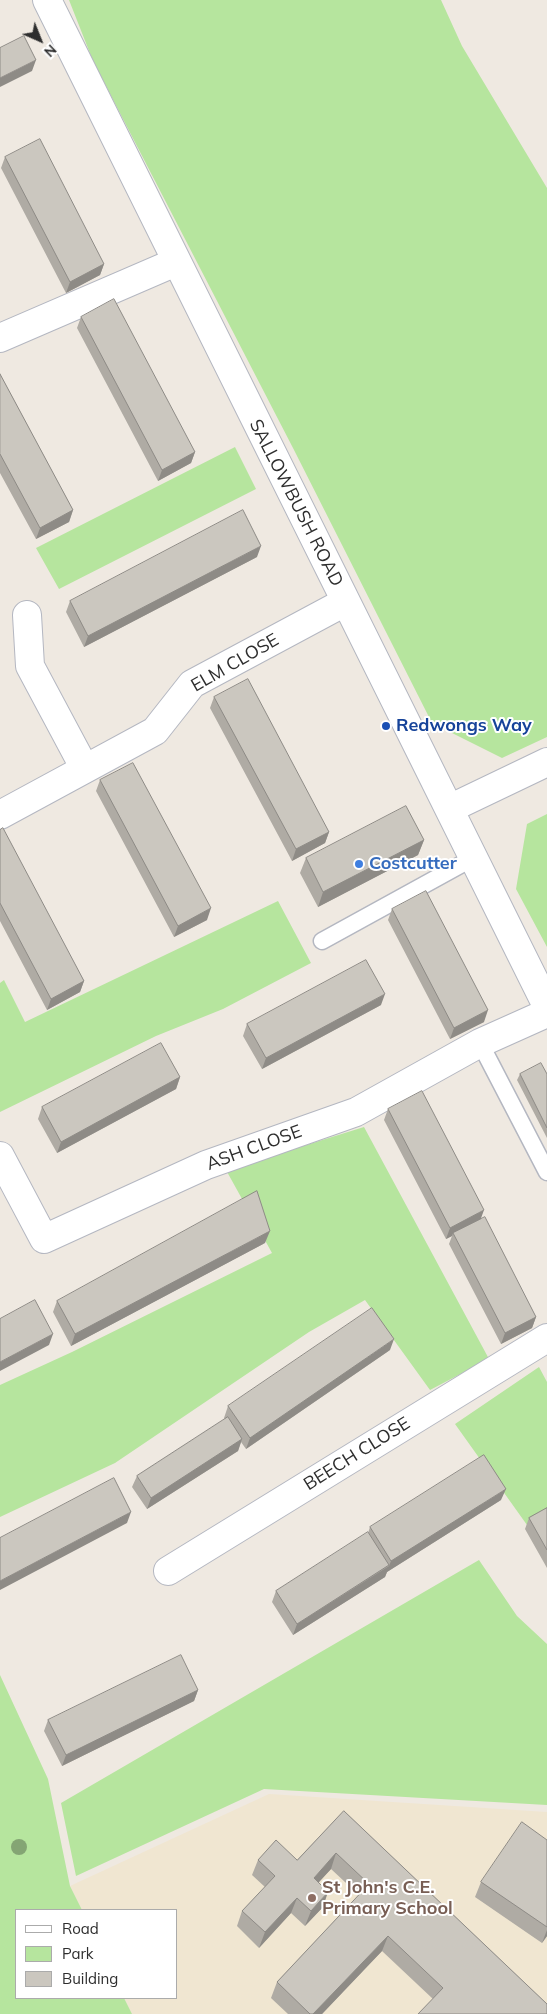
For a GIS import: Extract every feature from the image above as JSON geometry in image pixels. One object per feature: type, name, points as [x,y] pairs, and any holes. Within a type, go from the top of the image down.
[{"type":"street","name":"SALLOWBUSH ROAD","points":[[47,0],[547,1006]]},
{"type":"street","points":[[0,338],[176,262]]},
{"type":"street","name":"ELM CLOSE","points":[[0,815],[155,731],[192,684],[345,602]]},
{"type":"street","points":[[28,615],[30,666],[85,769]]},
{"type":"street","points":[[449,808],[547,762]]},
{"type":"street","name":"ASH CLOSE","points":[[0,1156],[44,1239],[206,1164],[356,1112],[480,1043],[547,1013]]},
{"type":"street","name":"BEECH CLOSE","points":[[168,1572],[547,1338]]},
{"type":"lane","points":[[322,941],[473,858]]},
{"type":"lane","points":[[480,1043],[547,1172]]},
{"type":"shaded area","name":"St John's C.E. Primary School","points":[[269,1794],[547,1812],[547,2014],[132,2014],[124,1999],[178,1999],[178,1909],[82,1909],[70,1886]]},
{"type":"green space","points":[[69,0],[441,0],[462,46],[547,188],[547,737],[502,758],[432,723],[293,448],[93,61]]},
{"type":"green space","points":[[235,447],[256,489],[59,589],[36,548]]},
{"type":"green space","points":[[547,814],[547,947],[516,889],[527,824]]},
{"type":"green space","points":[[278,901],[311,963],[223,1009],[156,1036],[0,1112],[0,983],[4,980],[25,1022]]},
{"type":"green space","points":[[364,1127],[489,1359],[430,1390],[365,1300],[309,1332],[115,1463],[0,1517],[0,1385],[72,1352],[272,1253],[226,1170]]},
{"type":"green space","points":[[539,1367],[547,1382],[547,1514],[527,1525],[455,1424]]},
{"type":"green space","points":[[479,1560],[517,1616],[547,1644],[547,1805],[264,1789],[76,1876],[61,1803]]},
{"type":"green space","points":[[0,1675],[48,1779],[70,1886],[82,1909],[15,1909],[15,1999],[124,1999],[132,2014],[0,2014]]},
{"type":"building","points":[[24,36],[36,60],[0,78],[0,48]]},
{"type":"building","points":[[40,139],[104,264],[70,282],[5,157]]},
{"type":"building","points":[[114,299],[195,452],[162,470],[81,317]]},
{"type":"building","points":[[0,374],[73,510],[40,528],[0,454]]},
{"type":"building","points":[[243,510],[261,546],[88,636],[70,601]]},
{"type":"building","points":[[248,679],[329,832],[296,849],[214,697]]},
{"type":"building","points":[[133,763],[211,908],[178,926],[100,780]]},
{"type":"building","name":"Costcutter","points":[[406,806],[424,840],[323,892],[306,858]]},
{"type":"building","points":[[3,828],[84,981],[51,999],[0,903],[0,830]]},
{"type":"building","points":[[426,891],[488,1010],[454,1028],[392,909]]},
{"type":"building","points":[[366,960],[385,994],[266,1058],[247,1024]]},
{"type":"building","points":[[161,1043],[180,1077],[61,1142],[42,1107]]},
{"type":"building","points":[[541,1063],[547,1074],[547,1128],[520,1074]]},
{"type":"building","points":[[422,1091],[484,1210],[450,1228],[388,1109]]},
{"type":"building","points":[[257,1191],[270,1231],[75,1334],[57,1301]]},
{"type":"building","points":[[485,1217],[536,1317],[505,1333],[453,1233]]},
{"type":"building","points":[[35,1300],[53,1334],[0,1362],[0,1319]]},
{"type":"building","points":[[372,1308],[394,1339],[250,1438],[228,1406]]},
{"type":"building","points":[[228,1417],[242,1439],[151,1498],[137,1476]]},
{"type":"building","points":[[484,1455],[506,1489],[391,1561],[370,1527]]},
{"type":"building","points":[[114,1478],[131,1512],[0,1581],[0,1538]]},
{"type":"building","points":[[547,1508],[547,1550],[529,1518]]},
{"type":"building","points":[[368,1532],[389,1565],[297,1624],[276,1591]]},
{"type":"building","points":[[181,1655],[198,1690],[66,1755],[48,1720]]},
{"type":"building","points":[[344,1811],[547,2004],[547,2014],[418,2014],[443,1988],[388,1936],[313,2014],[310,2014],[277,1982],[369,1884],[336,1853],[314,1878],[328,1892],[311,1911],[297,1898],[265,1932],[242,1911],[275,1876],[258,1860],[276,1840],[297,1860]]},
{"type":"building","points":[[522,1822],[547,1840],[547,1927],[481,1882]]},
{"type":"place","name":"Redwongs Way","points":[[386,726]]},
{"type":"place","name":"Costcutter","points":[[359,864]]},
{"type":"place","name":"St John's C.E. Primary School","points":[[312,1898]]}]
